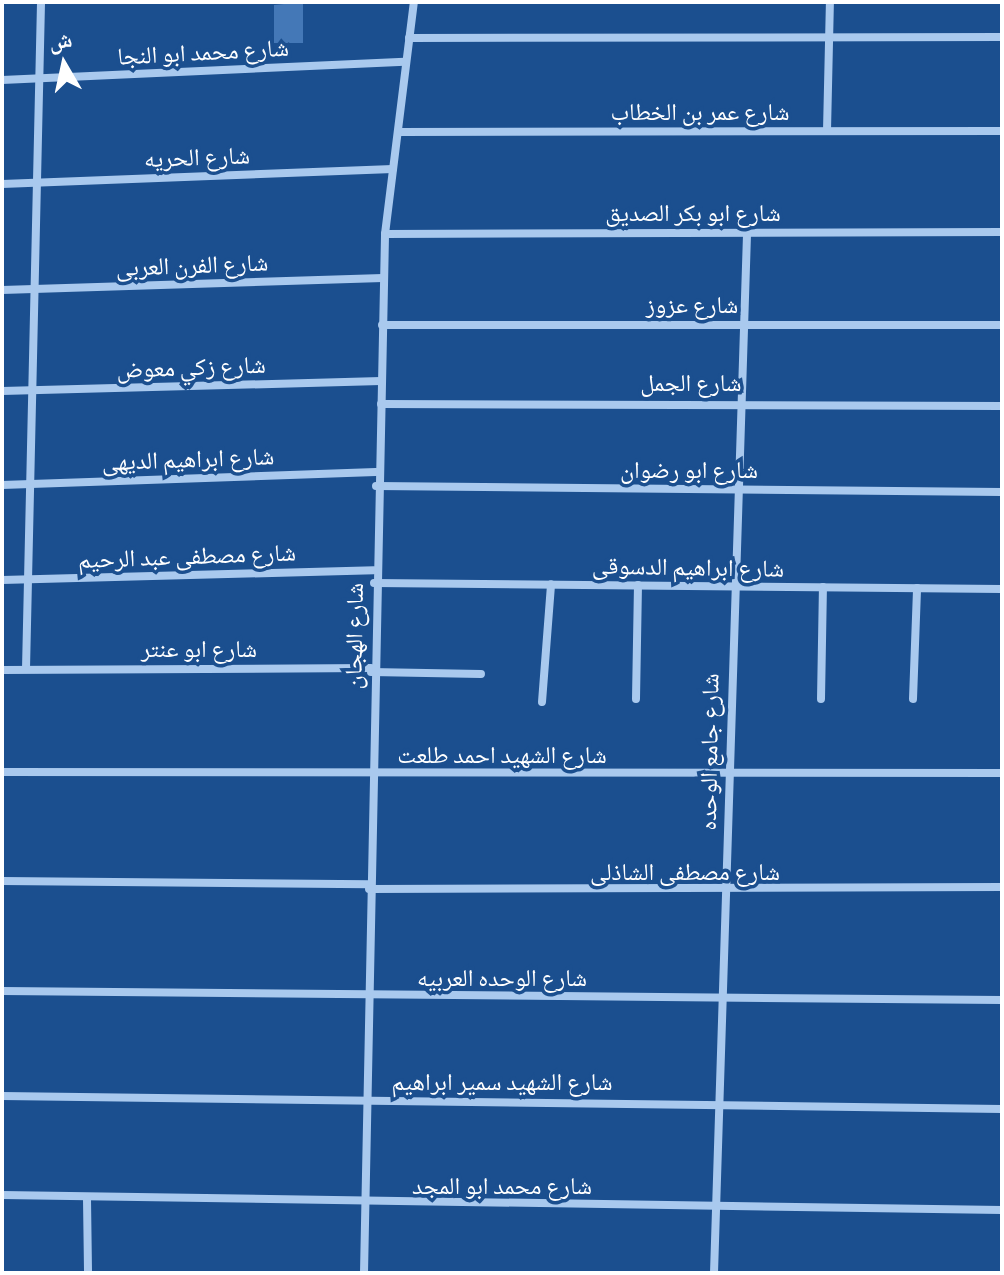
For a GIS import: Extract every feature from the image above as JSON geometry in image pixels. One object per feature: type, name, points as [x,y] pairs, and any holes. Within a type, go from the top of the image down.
[{"type":"street","points":[[26,669],[40,182],[41,2]]},
{"type":"street","name":"شارع الهجان","points":[[364,1273],[371,670],[383,278],[385,234],[414,2]]},
{"type":"street","points":[[827,131],[830,2]]},
{"type":"street","points":[[409,38],[1002,37]]},
{"type":"street","name":"شارع محمد ابو النجا","points":[[2,80],[405,62]]},
{"type":"street","name":"شارع عمر بن الخطاب","points":[[399,132],[1002,131]]},
{"type":"street","name":"شارع الحريه","points":[[2,184],[393,169]]},
{"type":"street","name":"شارع جامع الوحده","points":[[714,1273],[734,489],[747,232]]},
{"type":"street","name":"شارع ابو بكر الصديق","points":[[385,234],[1002,232]]},
{"type":"street","name":"شارع الفرن العربى","points":[[2,290],[383,278]]},
{"type":"street","name":"شارع عزوز","points":[[382,325],[1002,325]]},
{"type":"street","name":"شارع زكي معوض","points":[[2,391],[381,381]]},
{"type":"street","name":"شارع الجمل","points":[[381,404],[739,402],[1002,406]]},
{"type":"street","name":"شارع ابراهيم الديهى","points":[[2,485],[376,472]]},
{"type":"street","name":"شارع ابو رضوان","points":[[376,486],[1002,492]]},
{"type":"street","name":"شارع مصطفى عبد الرحيم","points":[[2,580],[374,570]]},
{"type":"street","name":"شارع ابراهيم الدسوقى","points":[[374,583],[1002,589]]},
{"type":"street","points":[[542,702],[551,584]]},
{"type":"street","points":[[636,699],[638,585]]},
{"type":"street","points":[[821,699],[823,587]]},
{"type":"street","points":[[913,699],[917,588]]},
{"type":"street","name":"شارع ابو عنتر","points":[[2,670],[371,670],[481,674]]},
{"type":"street","name":"شارع الشهيد احمد طلعت","points":[[2,772],[1002,773]]},
{"type":"street","name":"شارع مصطفى الشاذلى","points":[[2,881],[726,892],[1002,887]]},
{"type":"street","name":"شارع الوحده العربيه","points":[[2,991],[1002,1000]]},
{"type":"street","name":"شارع الشهيد سمير ابراهيم","points":[[2,1096],[719,1102],[1002,1109]]},
{"type":"street","name":"شارع محمد ابو المجد","points":[[2,1195],[365,1205],[716,1205],[1002,1210]]},
{"type":"street","points":[[87,1199],[88,1273]]},
{"type":"building","points":[[303,2],[303,43],[274,43],[274,5]]}]
